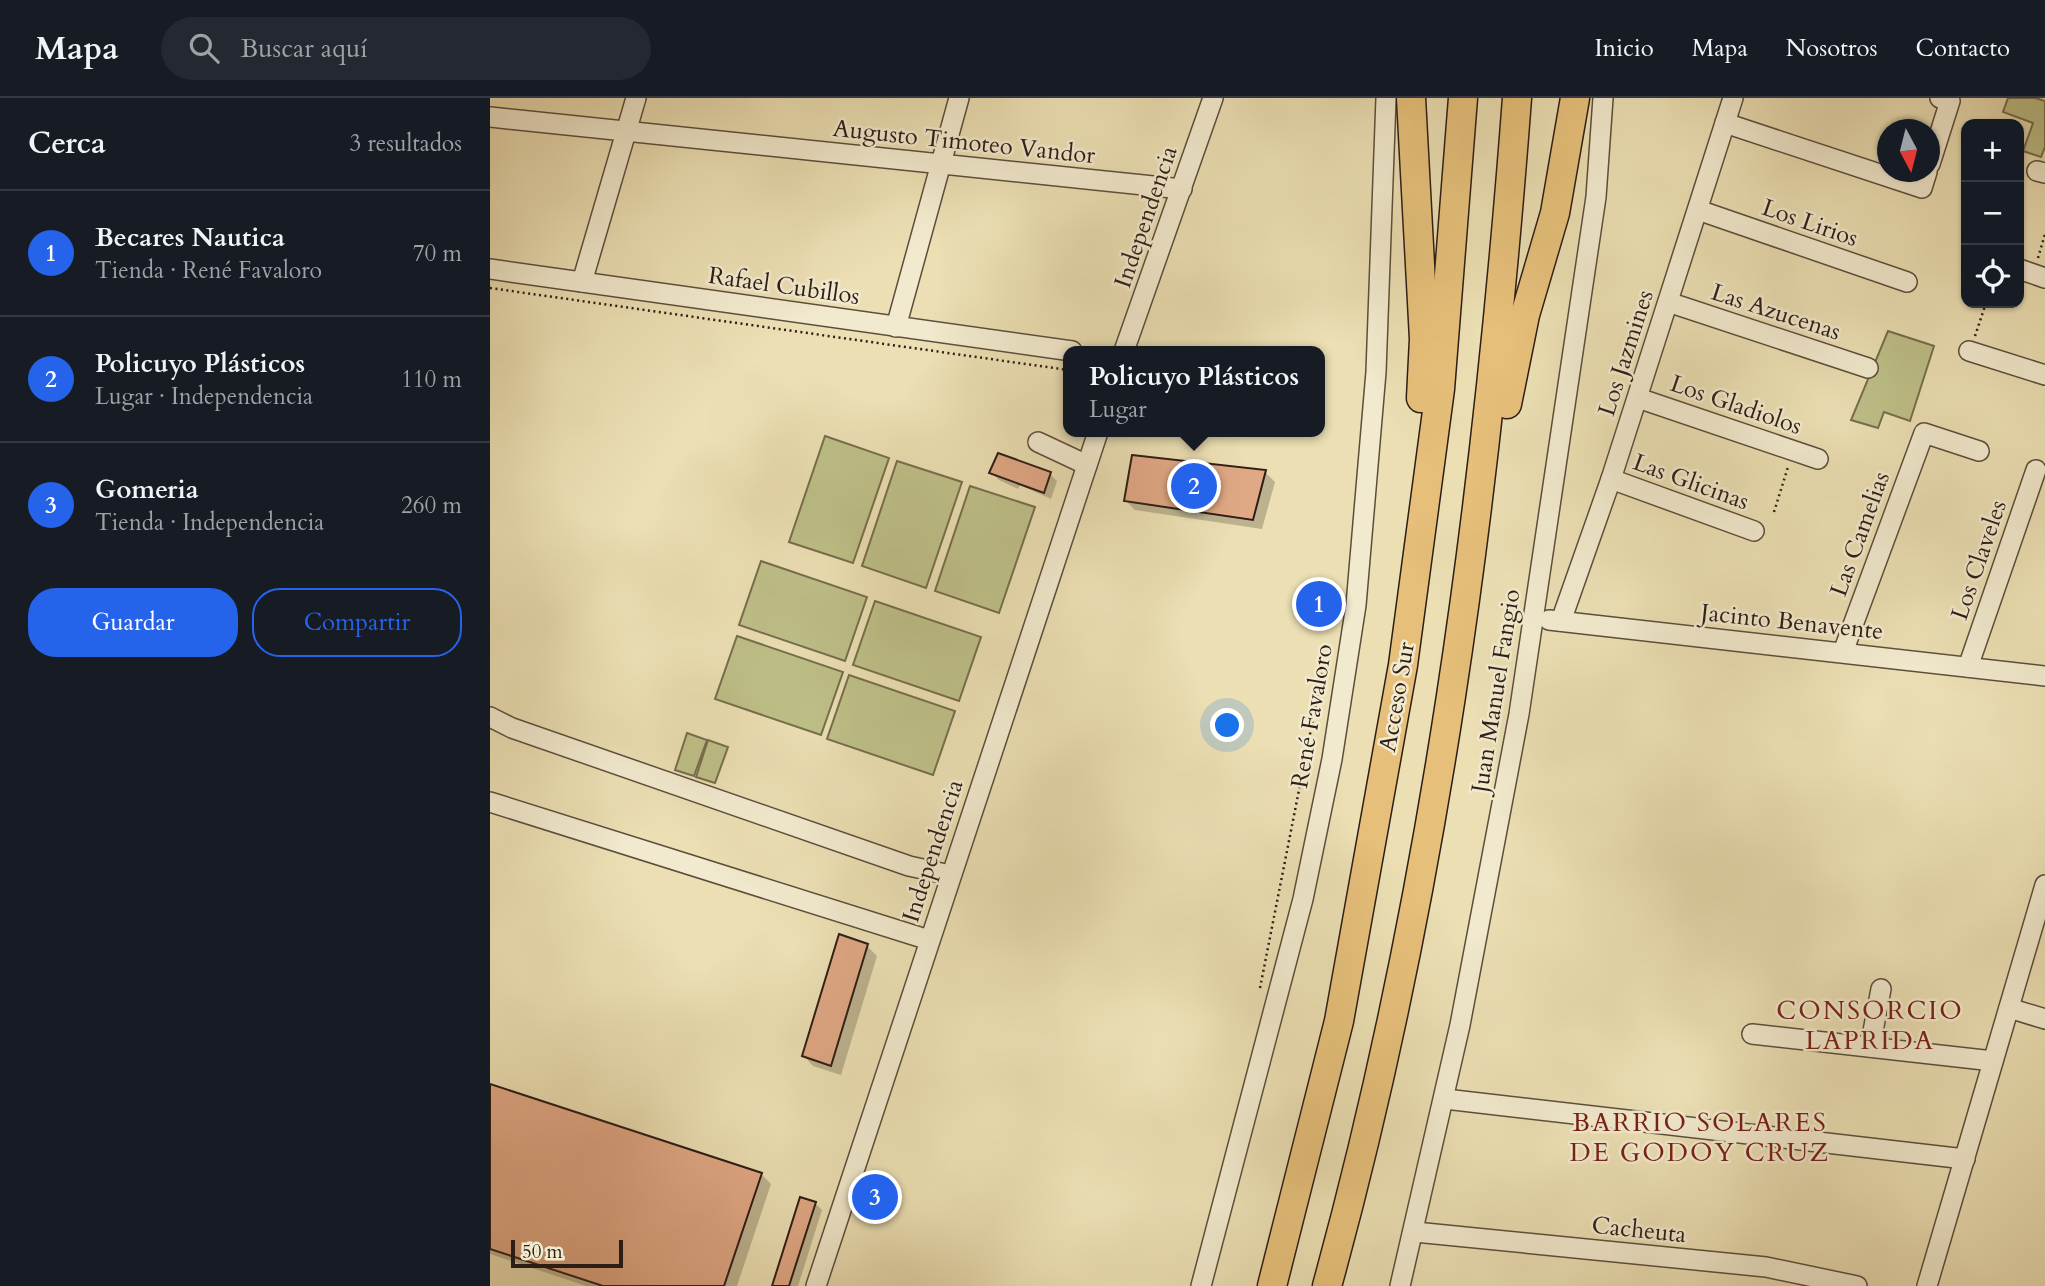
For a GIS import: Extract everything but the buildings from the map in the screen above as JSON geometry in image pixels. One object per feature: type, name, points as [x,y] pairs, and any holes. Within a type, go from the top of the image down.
[{"type":"highway","points":[[1311,1131],[1332,983],[1409,536],[1424,339],[1411,98]]},
{"type":"highway","name":"Acceso Sur","points":[[1272,1286],[1339,1021],[1419,564],[1440,389],[1463,98]]},
{"type":"highway","points":[[1326,1286],[1382,1074],[1435,809],[1475,524],[1506,243],[1517,98]]},
{"type":"highway","points":[[1435,809],[1462,722],[1510,377],[1555,212],[1575,98]]},
{"type":"street","points":[[582,282],[636,98]]},
{"type":"street","points":[[896,327],[959,98]]},
{"type":"street","name":"Independencia","points":[[1126,346],[1213,98]]},
{"type":"street","name":"René Favaloro","points":[[1201,1286],[1303,898],[1332,759],[1356,605],[1376,372],[1386,98]]},
{"type":"street","name":"Juan Manuel Fangio","points":[[1400,1286],[1445,1099],[1496,838],[1534,618],[1596,197],[1603,98]]},
{"type":"street","name":"Los Jazmines","points":[[1561,621],[1638,398],[1733,98]]},
{"type":"street","points":[[1940,121],[1945,100]]},
{"type":"street","name":"Augusto Timoteo Vandor","points":[[490,117],[1182,189]]},
{"type":"street","points":[[1726,123],[1877,166]]},
{"type":"street","name":"Los Lirios","points":[[1698,210],[1906,282]]},
{"type":"street","name":"Rafael Cubillos","points":[[490,269],[1063,350]]},
{"type":"street","name":"Las Azucenas","points":[[1668,302],[1868,368]]},
{"type":"street","points":[[1969,351],[2045,375]]},
{"type":"street","name":"Los Gladiolos","points":[[1638,398],[1818,459]]},
{"type":"street","name":"Las Camelias","points":[[1843,652],[1924,433],[1979,451]]},
{"type":"street","name":"Independencia","points":[[816,1286],[1096,437]]},
{"type":"street","points":[[1038,442],[1087,465]]},
{"type":"street","name":"Los Claveles","points":[[1968,667],[2033,469]]},
{"type":"street","name":"Las Glicinas","points":[[1611,479],[1754,531]]},
{"type":"street","name":"Jacinto Benavente","points":[[1534,618],[2045,676]]},
{"type":"street","points":[[490,717],[512,728],[909,866],[950,875]]},
{"type":"street","points":[[490,802],[929,940]]},
{"type":"street","points":[[1927,1286],[2045,885]]},
{"type":"street","points":[[1870,1047],[1881,989]]},
{"type":"street","points":[[2009,1008],[2045,1019]]},
{"type":"street","points":[[1752,1034],[1993,1061]]},
{"type":"street","points":[[1445,1099],[1965,1159]]},
{"type":"street","name":"Cacheuta","points":[[1415,1232],[1766,1267],[1857,1286]]},
{"type":"path","points":[[2032,274],[2045,234]]},
{"type":"path","points":[[490,288],[1063,369]]},
{"type":"path","points":[[1969,351],[1984,308]]},
{"type":"path","points":[[1774,512],[1794,450]]},
{"type":"path","points":[[1261,988],[1325,658]]},
{"type":"green space","points":[[2008,98],[2035,98],[2045,101],[2045,147],[2041,157],[2024,151],[2033,123],[2003,112]]},
{"type":"green space","points":[[1888,331],[1934,346],[1910,421],[1884,412],[1878,428],[1851,420]]},
{"type":"green space","points":[[825,436],[889,458],[853,563],[789,542]]},
{"type":"green space","points":[[897,461],[962,482],[926,588],[862,566]]},
{"type":"green space","points":[[970,486],[1035,507],[999,613],[935,591]]},
{"type":"green space","points":[[761,561],[867,597],[845,661],[739,625]]},
{"type":"green space","points":[[875,601],[981,637],[959,701],[853,665]]},
{"type":"green space","points":[[737,636],[843,672],[821,735],[715,699]]},
{"type":"green space","points":[[849,675],[955,711],[933,775],[827,739]]},
{"type":"green space","points":[[687,733],[707,740],[694,776],[675,770]]},
{"type":"green space","points":[[708,740],[728,747],[715,783],[696,777]]},
{"type":"place","name":"Policuyo Plásticos","points":[[1194,486]]},
{"type":"place","name":"Becares Nautica","points":[[1319,604]]},
{"type":"place","name":"Gomeria","points":[[875,1197]]},
{"type":"district","name":"CONSORCIO LAPRIDA","points":[[1870,1025]]},
{"type":"district","name":"BARRIO SOLARES DE GODOY CRUZ","points":[[1700,1137]]}]
